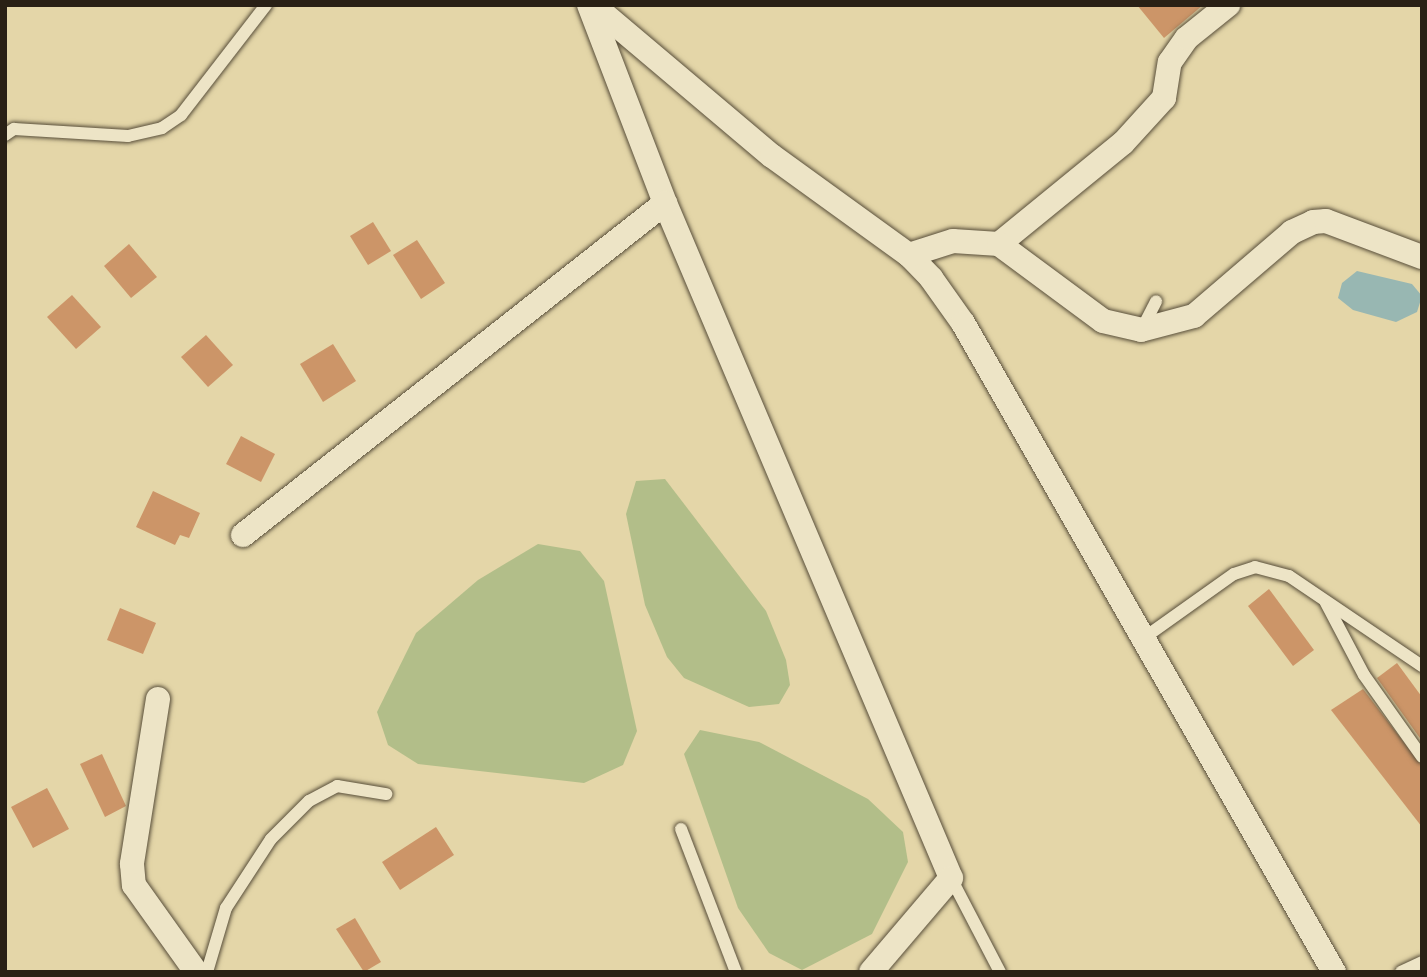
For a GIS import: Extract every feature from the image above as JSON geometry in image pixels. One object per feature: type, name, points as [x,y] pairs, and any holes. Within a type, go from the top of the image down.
[{"type":"street","points":[[591,5],[665,202],[951,878],[871,972]]},
{"type":"street","points":[[591,5],[772,156],[909,255],[963,323],[1141,640],[1335,972]]},
{"type":"street","points":[[999,244],[1122,143],[1164,98],[1170,62],[1187,38],[1228,5]]},
{"type":"street","points":[[243,535],[665,202]]},
{"type":"street","points":[[909,255],[953,242],[999,244],[1104,321],[1141,330],[1195,316],[1292,232],[1313,222],[1326,221],[1422,257]]},
{"type":"street","points":[[158,699],[132,864],[134,885],[196,972]]},
{"type":"lane","points":[[5,135],[14,129],[128,136],[162,128],[181,116],[265,5]]},
{"type":"lane","points":[[1141,330],[1156,301]]},
{"type":"lane","points":[[1141,640],[1234,574],[1255,567],[1289,576],[1325,603],[1422,666]]},
{"type":"lane","points":[[1325,603],[1364,676],[1422,757]]},
{"type":"lane","points":[[208,972],[226,908],[281,829],[309,801],[337,786],[386,794]]},
{"type":"lane","points":[[681,829],[736,972]]},
{"type":"lane","points":[[951,878],[1000,972]]},
{"type":"lane","points":[[1401,972],[1422,962]]},
{"type":"green space","points":[[665,479],[766,611],[786,660],[790,685],[779,704],[749,707],[684,678],[667,657],[645,605],[626,514],[636,481]]},
{"type":"green space","points":[[538,544],[580,551],[604,581],[637,731],[623,765],[584,783],[418,764],[388,745],[377,712],[416,633],[478,580]]},
{"type":"green space","points":[[700,730],[759,742],[868,799],[903,832],[908,862],[872,934],[802,970],[769,953],[738,908],[684,754]]},
{"type":"water","points":[[1357,271],[1412,284],[1422,296],[1417,312],[1396,322],[1353,310],[1338,298],[1342,283]]},
{"type":"building","points":[[1137,5],[1203,5],[1164,38]]},
{"type":"building","points":[[373,222],[391,251],[368,265],[350,236]]},
{"type":"building","points":[[417,240],[445,283],[421,299],[393,255]]},
{"type":"building","points":[[129,244],[157,277],[131,298],[104,266]]},
{"type":"building","points":[[72,295],[101,327],[76,349],[47,317]]},
{"type":"building","points":[[206,335],[233,365],[208,387],[181,357]]},
{"type":"building","points":[[333,344],[356,381],[323,402],[300,364]]},
{"type":"building","points":[[241,436],[275,454],[261,482],[226,464]]},
{"type":"building","points":[[153,491],[200,513],[189,538],[180,535],[175,545],[136,527]]},
{"type":"building","points":[[1269,589],[1314,650],[1293,666],[1248,606]]},
{"type":"building","points":[[120,608],[156,623],[143,654],[107,640]]},
{"type":"building","points":[[1397,663],[1422,697],[1422,741],[1377,678]]},
{"type":"building","points":[[1363,689],[1422,766],[1422,827],[1331,710]]},
{"type":"building","points":[[102,754],[126,806],[105,817],[80,764]]},
{"type":"building","points":[[47,788],[69,829],[33,848],[11,807]]},
{"type":"building","points":[[436,827],[454,855],[400,890],[382,862]]},
{"type":"building","points":[[355,918],[381,962],[364,972],[336,929]]}]
